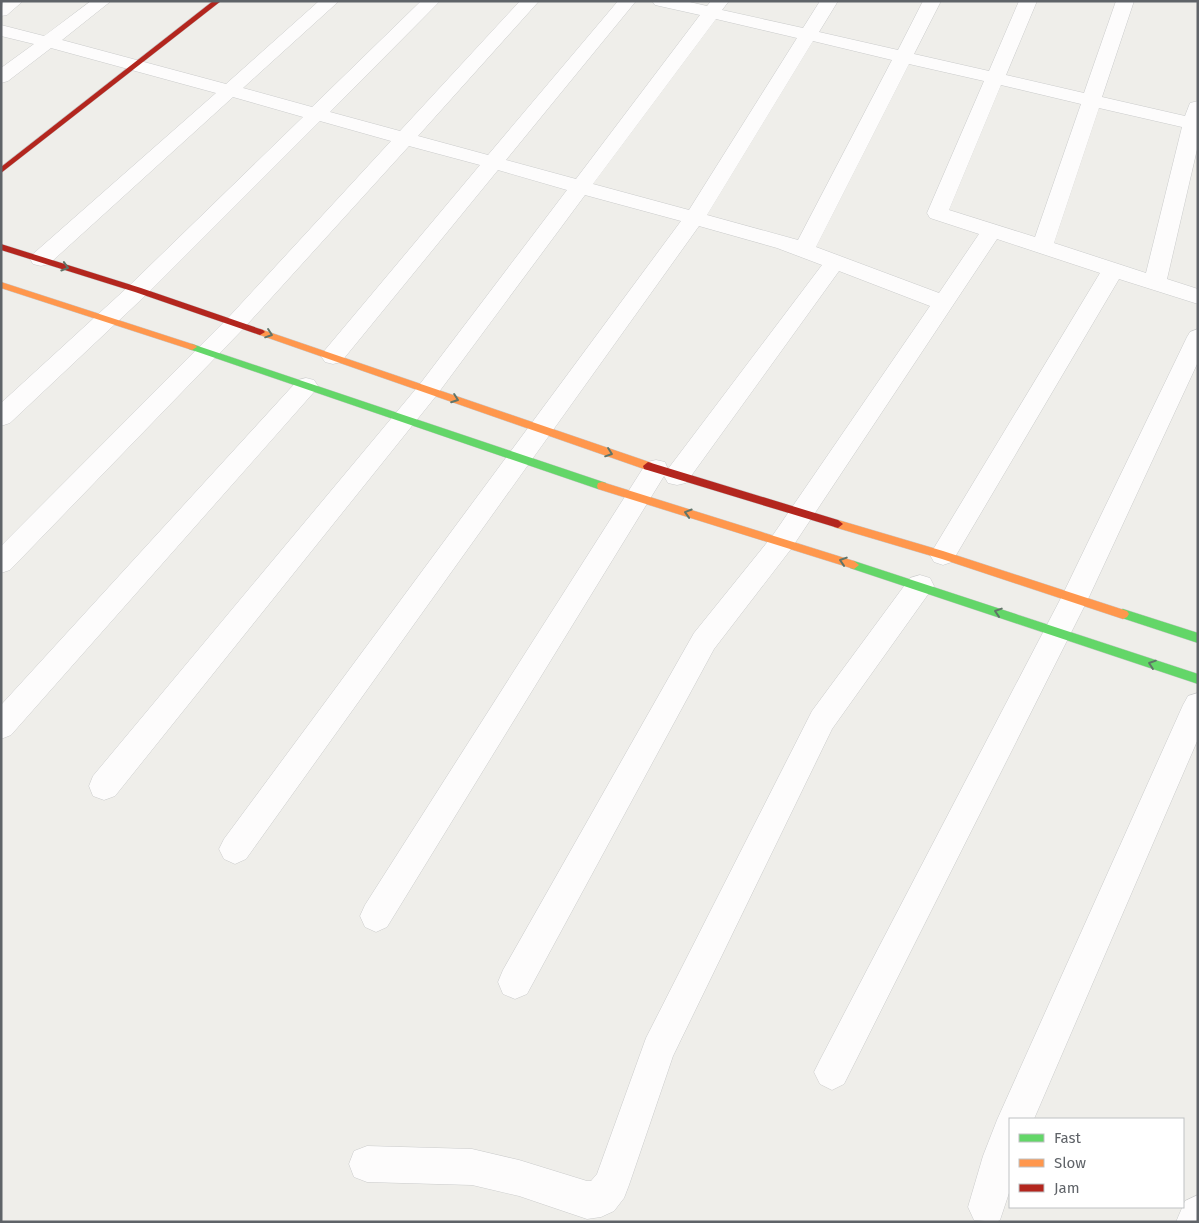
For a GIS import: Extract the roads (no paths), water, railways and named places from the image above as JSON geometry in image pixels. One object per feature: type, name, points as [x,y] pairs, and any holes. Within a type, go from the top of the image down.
[{"type":"main road","points":[[1,171],[218,1]]},
{"type":"main road","points":[[1,247],[236,323],[666,472],[943,555],[1198,638]]},
{"type":"main road","points":[[3,288],[107,318],[520,459],[920,586],[1198,679]]},
{"type":"street","points":[[1,11],[14,1]]},
{"type":"street","points":[[1,77],[102,1]]},
{"type":"street","points":[[40,260],[330,1]]},
{"type":"street","points":[[1,417],[138,290],[431,1]]},
{"type":"street","points":[[1,563],[236,323],[530,1]]},
{"type":"street","points":[[333,356],[627,1]]},
{"type":"street","points":[[661,1],[716,7],[808,35],[1092,100],[1196,118],[1155,283]]},
{"type":"street","points":[[235,849],[542,430],[694,218],[829,1]]},
{"type":"street","points":[[804,250],[932,1]]},
{"type":"street","points":[[1028,1],[936,213],[1198,297]]},
{"type":"street","points":[[1042,247],[1125,1]]},
{"type":"street","points":[[104,786],[428,390],[716,7]]},
{"type":"street","points":[[1,30],[230,90],[694,218],[804,250],[944,303]]},
{"type":"street","points":[[516,982],[704,641],[782,542],[992,230]]},
{"type":"street","points":[[376,916],[639,498],[666,472],[835,262]]},
{"type":"street","points":[[943,555],[1113,270]]},
{"type":"street","points":[[832,1072],[1076,597],[1198,337]]},
{"type":"street","points":[[1,726],[306,386]]},
{"type":"street","points":[[367,1164],[472,1167],[519,1178],[587,1200],[601,1198],[612,1186],[658,1050],[822,720],[920,586]]},
{"type":"street","points":[[1016,1118],[1198,705]]},
{"type":"street","points":[[987,1207],[1001,1156],[1009,1136]]},
{"type":"street","points":[[1195,1222],[1198,1214]]}]
